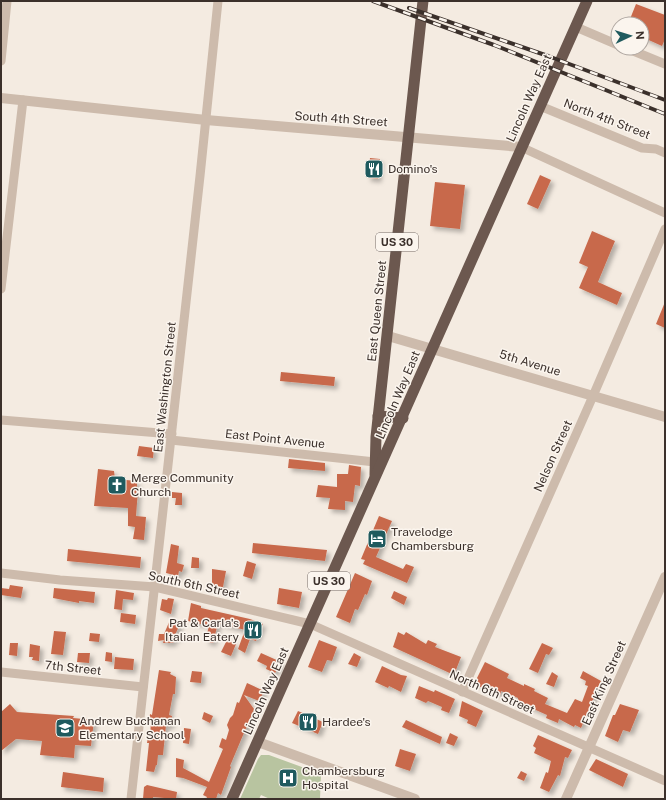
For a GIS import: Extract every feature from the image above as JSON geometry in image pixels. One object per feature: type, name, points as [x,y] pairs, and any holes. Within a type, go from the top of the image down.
[{"type":"highway","name":"East Queen Street","points":[[375,481],[378,416],[388,336],[423,1]]},
{"type":"highway","name":"Lincoln Way East","points":[[232,799],[375,481],[432,348],[587,1]]},
{"type":"highway","points":[[378,416],[402,418]]},
{"type":"street","points":[[1,61],[7,1]]},
{"type":"street","name":"East Washington Street","points":[[131,799],[172,437],[218,1]]},
{"type":"street","points":[[576,27],[610,42]]},
{"type":"street","points":[[646,56],[665,64]]},
{"type":"street","name":"South 4th Street","points":[[1,98],[206,120],[521,147],[665,213]]},
{"type":"street","points":[[1,289],[23,100]]},
{"type":"street","name":"North 4th Street","points":[[540,106],[642,148],[656,149],[665,153]]},
{"type":"street","name":"Nelson Street","points":[[462,692],[665,229]]},
{"type":"street","name":"5th Avenue","points":[[388,336],[665,417]]},
{"type":"street","name":"East Point Avenue","points":[[1,420],[172,437],[376,462]]},
{"type":"street","name":"South 6th Street","points":[[1,573],[60,580],[155,587],[310,624]]},
{"type":"street","name":"East King Street","points":[[566,799],[665,576]]},
{"type":"street","name":"North 6th Street","points":[[310,624],[665,781]]},
{"type":"street","name":"7th Street","points":[[1,672],[143,687]]},
{"type":"street","points":[[258,742],[415,799]]},
{"type":"green space","name":"Chambersburg Hospital","points":[[261,755],[269,755],[321,774],[320,799],[270,799],[261,795],[259,799],[240,799]]},
{"type":"building","points":[[636,4],[665,15],[665,39],[662,46],[650,41],[650,16],[631,16]]},
{"type":"building","name":"Domino's","points":[[370,158],[380,159],[378,179],[367,178]]},
{"type":"building","points":[[540,175],[551,180],[538,209],[527,204]]},
{"type":"building","points":[[435,182],[465,185],[460,229],[430,226]]},
{"type":"building","points":[[592,231],[615,241],[598,282],[622,293],[617,305],[579,288],[588,267],[579,263]]},
{"type":"building","points":[[665,302],[665,328],[656,324]]},
{"type":"building","points":[[281,372],[335,377],[334,386],[280,381]]},
{"type":"building","points":[[139,446],[154,448],[153,458],[137,456]]},
{"type":"building","points":[[289,459],[325,463],[325,471],[288,468]]},
{"type":"building","points":[[349,465],[361,467],[360,486],[355,485],[353,502],[345,501],[345,510],[328,509],[330,498],[316,497],[318,485],[337,487],[337,474],[348,474]]},
{"type":"building","name":"Merge Community Church","points":[[98,469],[114,471],[115,479],[137,481],[138,490],[136,516],[146,517],[144,540],[133,539],[135,527],[128,526],[128,508],[94,506]]},
{"type":"building","points":[[172,492],[182,493],[182,505],[175,505],[176,498],[172,498]]},
{"type":"building","name":"Travelodge Chambersburg","points":[[379,516],[392,521],[376,557],[403,569],[406,564],[414,567],[407,583],[363,564],[365,560],[361,559]]},
{"type":"building","points":[[253,543],[327,550],[325,561],[252,553]]},
{"type":"building","points":[[171,544],[179,546],[177,563],[184,565],[182,572],[179,571],[178,576],[166,573]]},
{"type":"building","points":[[68,549],[141,557],[140,568],[67,561]]},
{"type":"building","points":[[192,557],[199,558],[199,568],[191,568]]},
{"type":"building","points":[[247,561],[256,564],[252,579],[243,576]]},
{"type":"building","points":[[212,569],[226,571],[223,587],[212,586]]},
{"type":"building","points":[[355,573],[372,581],[367,595],[365,594],[358,610],[355,609],[350,623],[336,617]]},
{"type":"building","points":[[10,585],[23,587],[21,598],[1,595],[1,588],[9,589]]},
{"type":"building","points":[[54,588],[95,592],[94,603],[79,601],[79,603],[53,598]]},
{"type":"building","points":[[279,588],[302,592],[299,608],[277,604]]},
{"type":"building","points":[[116,590],[134,593],[133,600],[123,599],[122,610],[114,609]]},
{"type":"building","points":[[394,591],[407,597],[404,605],[391,598]]},
{"type":"building","points":[[168,598],[174,599],[171,614],[160,610],[162,599],[167,600]]},
{"type":"building","points":[[191,603],[201,606],[201,608],[250,619],[263,624],[256,641],[250,639],[245,653],[238,649],[245,630],[218,623],[213,643],[205,641],[209,626],[188,621]]},
{"type":"building","points":[[121,613],[136,615],[135,624],[120,622]]},
{"type":"building","points":[[170,620],[180,624],[175,635],[178,635],[178,638],[174,638],[173,643],[163,643],[164,640],[158,641],[159,634],[164,634]]},
{"type":"building","points":[[54,631],[66,632],[63,655],[51,654]]},
{"type":"building","points":[[398,632],[404,635],[406,632],[426,644],[428,640],[437,644],[435,647],[461,657],[454,675],[393,647]]},
{"type":"building","points":[[90,633],[100,634],[99,642],[89,641]]},
{"type":"building","points":[[227,640],[236,644],[231,656],[221,652]]},
{"type":"building","points":[[319,640],[337,647],[332,661],[327,660],[322,672],[308,667]]},
{"type":"building","points":[[10,643],[18,643],[17,656],[9,655]]},
{"type":"building","points":[[542,643],[553,648],[549,655],[546,654],[538,673],[529,669]]},
{"type":"building","points":[[30,644],[40,646],[39,661],[32,660],[33,657],[29,657]]},
{"type":"building","points":[[106,652],[112,653],[112,662],[105,661]]},
{"type":"building","points":[[78,653],[90,653],[89,663],[77,662]]},
{"type":"building","points":[[261,653],[281,662],[275,673],[266,669],[267,666],[257,661]]},
{"type":"building","points":[[354,653],[361,657],[357,667],[348,664]]},
{"type":"building","points":[[115,657],[134,659],[133,670],[114,669]]},
{"type":"building","points":[[485,662],[509,674],[507,678],[524,686],[524,684],[535,689],[534,691],[548,698],[545,704],[567,713],[575,699],[582,702],[588,686],[585,685],[586,681],[580,678],[583,671],[601,681],[581,728],[575,725],[574,727],[559,719],[558,723],[546,718],[547,715],[518,702],[518,698],[501,691],[500,695],[477,685],[475,682]]},
{"type":"building","points":[[382,666],[401,675],[407,676],[401,692],[389,686],[388,688],[375,682]]},
{"type":"building","points":[[159,670],[171,672],[170,674],[176,677],[175,694],[173,694],[169,715],[172,716],[171,725],[166,725],[163,755],[158,755],[157,765],[154,772],[146,771],[149,743],[147,743],[148,737],[150,737],[151,721],[149,721],[150,714],[152,715]]},
{"type":"building","points":[[192,671],[202,672],[201,683],[190,682]]},
{"type":"building","points":[[552,672],[558,676],[554,687],[546,684]]},
{"type":"building","points":[[247,683],[264,691],[259,701],[244,695],[254,709],[230,766],[231,767],[221,795],[218,793],[216,799],[206,799],[207,797],[203,795],[207,787],[176,777],[176,758],[184,760],[183,768],[209,782],[223,749],[219,747],[222,738],[226,740],[229,730],[227,725],[233,715],[237,702],[239,703]]},
{"type":"building","points":[[419,686],[434,692],[435,690],[455,699],[449,713],[441,710],[442,707],[428,701],[426,703],[415,698]]},
{"type":"building","points":[[462,701],[483,711],[476,727],[467,723],[468,720],[459,716]]},
{"type":"building","points":[[10,704],[17,712],[74,716],[73,718],[94,720],[91,746],[75,745],[74,758],[40,755],[42,741],[16,739],[1,751],[1,712]]},
{"type":"building","points":[[620,704],[639,710],[630,732],[623,730],[618,742],[605,736],[613,715],[615,715]]},
{"type":"building","name":"Hardee's","points":[[298,711],[323,722],[318,734],[292,723]]},
{"type":"building","points":[[204,712],[213,716],[210,723],[202,719]]},
{"type":"building","points":[[406,720],[442,737],[440,744],[402,727]]},
{"type":"building","points":[[184,728],[191,729],[189,744],[183,743]]},
{"type":"building","points":[[450,733],[458,737],[454,746],[446,743]]},
{"type":"building","points":[[538,735],[572,750],[568,758],[565,757],[560,776],[558,775],[549,792],[540,788],[546,772],[548,773],[551,761],[534,753],[536,748],[533,746]]},
{"type":"building","points":[[400,749],[416,754],[410,771],[395,766]]},
{"type":"building","points":[[596,759],[628,774],[623,787],[589,770]]},
{"type":"building","points":[[521,771],[527,774],[524,781],[517,778]]},
{"type":"building","points":[[63,772],[104,778],[103,792],[61,787]]},
{"type":"building","points":[[147,785],[177,792],[176,799],[153,797],[153,799],[143,799],[144,787]]},
{"type":"railway","points":[[373,1],[494,45],[665,114]]},
{"type":"railway","points":[[409,8],[548,56],[665,100]]},
{"type":"place","name":"Domino's","points":[[374,169]]},
{"type":"place","name":"Merge Community Church","points":[[117,485]]},
{"type":"place","name":"Travelodge Chambersburg","points":[[377,539]]},
{"type":"place","name":"Pat & Carla's Italian Eatery","points":[[253,630]]},
{"type":"place","name":"Hardee's","points":[[308,722]]},
{"type":"place","name":"Andrew Buchanan Elementary School","points":[[65,728]]},
{"type":"place","name":"Chambersburg Hospital","points":[[288,778]]}]
